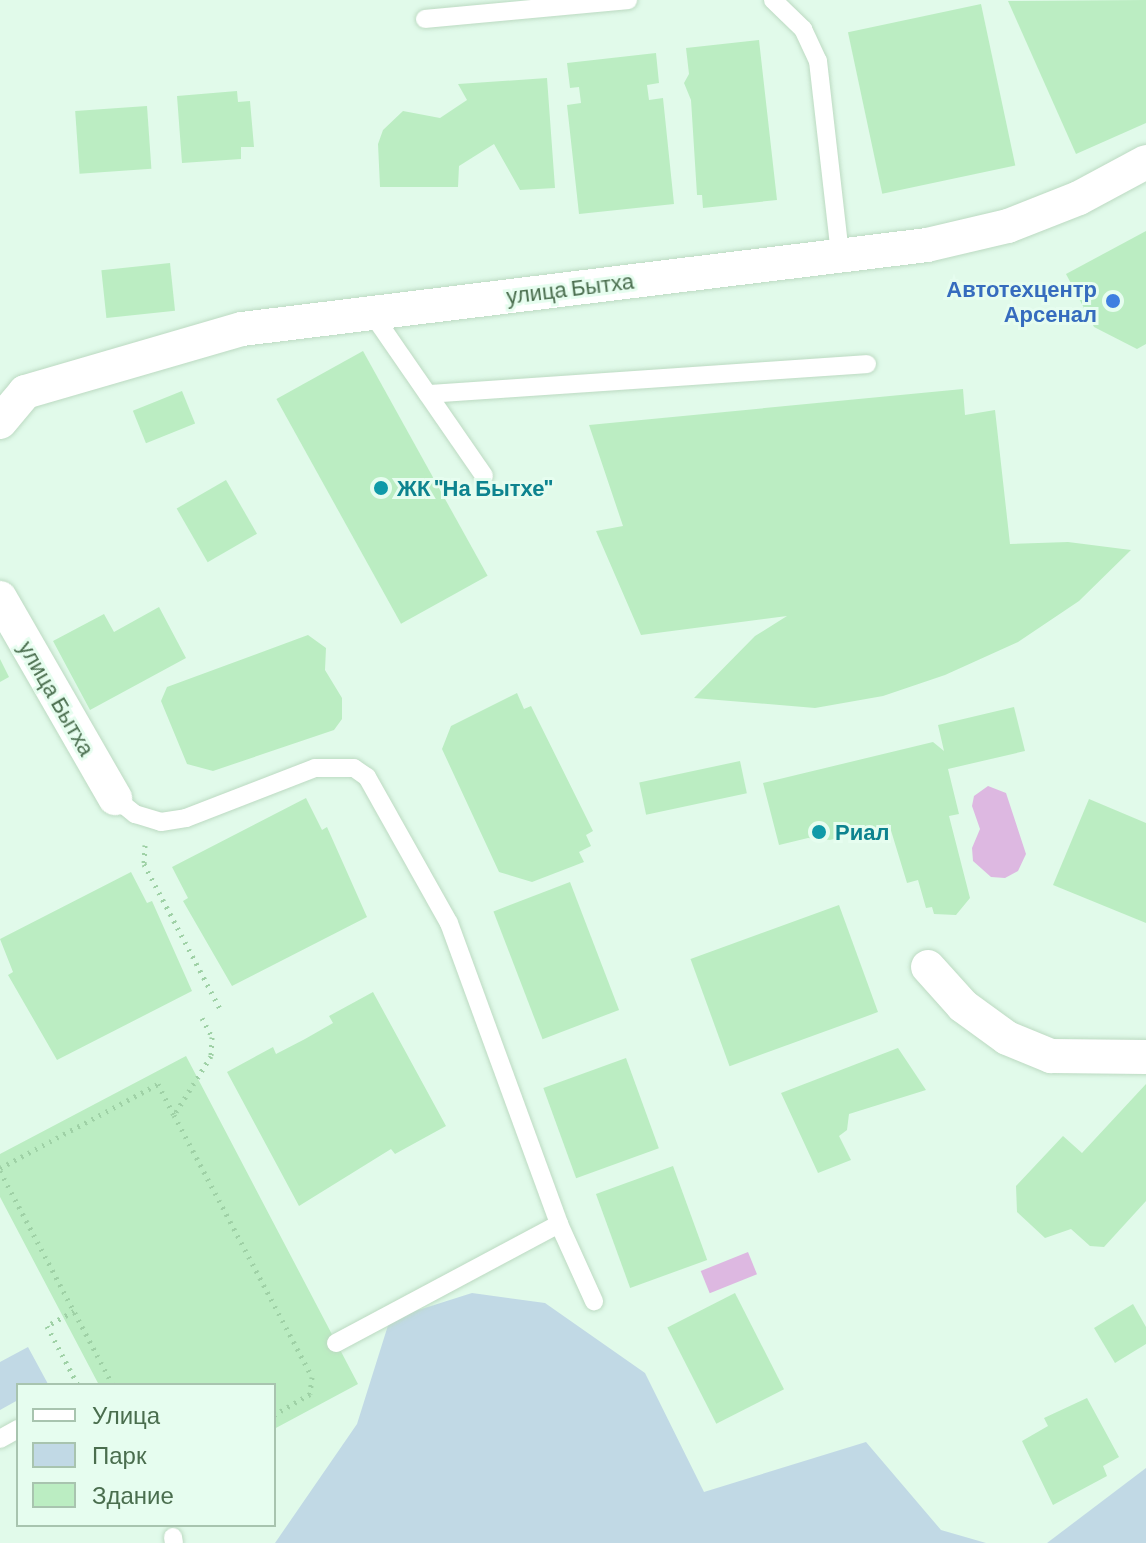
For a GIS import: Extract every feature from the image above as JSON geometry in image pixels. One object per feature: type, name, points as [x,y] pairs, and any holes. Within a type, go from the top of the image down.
[{"type":"street","name":"улица Бытха","points":[[0,422],[12,390],[242,329],[927,245],[1008,226],[1079,198],[1146,162]]},
{"type":"street","name":"улица Бытха","points":[[0,598],[115,798]]},
{"type":"street","points":[[928,967],[963,1006],[1007,1038],[1051,1056],[1146,1057]]},
{"type":"lane","points":[[425,19],[628,0]]},
{"type":"lane","points":[[773,0],[803,29],[818,61],[840,255]]},
{"type":"lane","points":[[371,312],[484,476]]},
{"type":"lane","points":[[428,394],[867,364]]},
{"type":"lane","points":[[115,798],[135,814],[161,822],[186,818],[315,768],[354,768],[367,777],[449,923],[559,1224],[594,1301]]},
{"type":"lane","points":[[336,1343],[559,1224]]},
{"type":"path","points":[[144,864],[220,1009]]},
{"type":"path","points":[[174,1115],[211,1056],[212,1037],[202,1018]]},
{"type":"path","points":[[112,1383],[0,1169],[158,1084],[312,1377],[310,1394],[276,1414]]},
{"type":"path","points":[[74,1311],[47,1326],[77,1383]]},
{"type":"green space","points":[[472,1293],[545,1303],[645,1373],[704,1492],[866,1442],[941,1530],[986,1543],[275,1543],[357,1424],[390,1319]]},
{"type":"green space","points":[[28,1347],[47,1383],[16,1383],[16,1401],[0,1410],[0,1362]]},
{"type":"green space","points":[[1146,1468],[1146,1543],[1047,1543]]},
{"type":"shaded area","points":[[988,786],[1006,793],[1026,854],[1018,871],[1005,878],[991,877],[973,861],[972,848],[980,829],[972,806],[974,796]]},
{"type":"shaded area","points":[[748,1252],[757,1274],[710,1293],[701,1271]]},
{"type":"building","points":[[1146,0],[1146,123],[1076,154],[1008,1]]},
{"type":"building","points":[[981,4],[1015,165],[882,194],[848,32]]},
{"type":"building","points":[[759,40],[777,200],[703,208],[702,195],[697,195],[691,100],[684,83],[689,74],[686,48]]},
{"type":"building","points":[[656,53],[659,83],[647,85],[649,100],[663,98],[674,204],[579,214],[567,105],[581,103],[579,87],[570,88],[567,63]]},
{"type":"building","points":[[547,78],[555,188],[520,190],[494,144],[459,166],[458,187],[380,187],[378,144],[383,130],[403,111],[440,118],[467,100],[458,84]]},
{"type":"building","points":[[237,91],[238,102],[250,101],[254,147],[241,147],[241,159],[182,163],[177,96]]},
{"type":"building","points":[[147,106],[151,169],[80,174],[75,111]]},
{"type":"building","name":"Автотехцентр Арсенал","points":[[1146,231],[1146,344],[1137,349],[1094,327],[1066,274]]},
{"type":"building","points":[[170,263],[175,311],[106,318],[101,270]]},
{"type":"building","name":"ЖК \"На Бытхе\"","points":[[363,351],[488,576],[401,624],[276,399]]},
{"type":"building","points":[[963,389],[965,415],[995,410],[1010,544],[1068,542],[1131,550],[1079,601],[1018,642],[945,675],[883,696],[815,708],[694,698],[755,636],[787,616],[641,635],[596,531],[623,526],[589,425]]},
{"type":"building","points":[[182,391],[195,423],[146,443],[133,411]]},
{"type":"building","points":[[226,480],[257,534],[208,562],[177,508]]},
{"type":"building","points":[[159,607],[186,658],[90,710],[53,641],[104,614],[114,632]]},
{"type":"building","points":[[308,635],[326,648],[325,670],[342,698],[342,719],[334,730],[213,771],[187,764],[161,701],[167,687]]},
{"type":"building","points":[[0,659],[9,677],[0,682]]},
{"type":"building","points":[[517,693],[524,709],[531,706],[593,831],[586,835],[591,846],[579,852],[584,862],[532,882],[499,872],[442,749],[451,726]]},
{"type":"building","name":"Риал","points":[[1014,707],[1025,751],[948,769],[959,814],[949,816],[970,898],[956,915],[934,914],[932,907],[926,908],[918,880],[907,883],[889,824],[830,840],[808,838],[779,845],[763,783],[933,742],[944,751],[938,725]]},
{"type":"building","points":[[740,761],[747,793],[646,815],[639,782]]},
{"type":"building","points":[[306,798],[322,830],[327,827],[367,917],[232,986],[183,901],[188,898],[172,867]]},
{"type":"building","points":[[1089,799],[1146,823],[1146,923],[1053,885]]},
{"type":"building","points":[[131,872],[147,903],[152,901],[192,991],[57,1060],[8,975],[13,972],[0,939]]},
{"type":"building","points":[[570,882],[619,1010],[543,1039],[493,911]]},
{"type":"building","points":[[839,905],[878,1012],[730,1066],[691,959]]},
{"type":"building","points":[[373,992],[446,1126],[395,1154],[391,1149],[299,1206],[227,1072],[273,1047],[276,1054],[305,1039],[333,1023],[329,1016]]},
{"type":"building","points":[[898,1048],[926,1090],[849,1114],[847,1130],[839,1136],[851,1160],[818,1173],[781,1093]]},
{"type":"building","points":[[186,1056],[358,1384],[276,1428],[276,1383],[98,1383],[0,1197],[0,1154]]},
{"type":"building","points":[[626,1058],[659,1148],[576,1178],[543,1088]]},
{"type":"building","points":[[1146,1084],[1146,1201],[1104,1247],[1090,1246],[1071,1229],[1045,1238],[1017,1212],[1016,1186],[1063,1136],[1082,1153]]},
{"type":"building","points":[[673,1166],[707,1260],[630,1288],[596,1194]]},
{"type":"building","points":[[735,1293],[784,1389],[716,1424],[667,1328]]},
{"type":"building","points":[[1133,1304],[1146,1327],[1146,1344],[1115,1363],[1094,1328]]},
{"type":"building","points":[[1087,1398],[1119,1457],[1103,1466],[1107,1476],[1053,1505],[1022,1441],[1048,1426],[1044,1418]]},
{"type":"place","name":"Автотехцентр Арсенал","points":[[1113,301]]},
{"type":"place","name":"ЖК \"На Бытхе\"","points":[[381,488]]},
{"type":"place","name":"Риал","points":[[819,832]]}]
